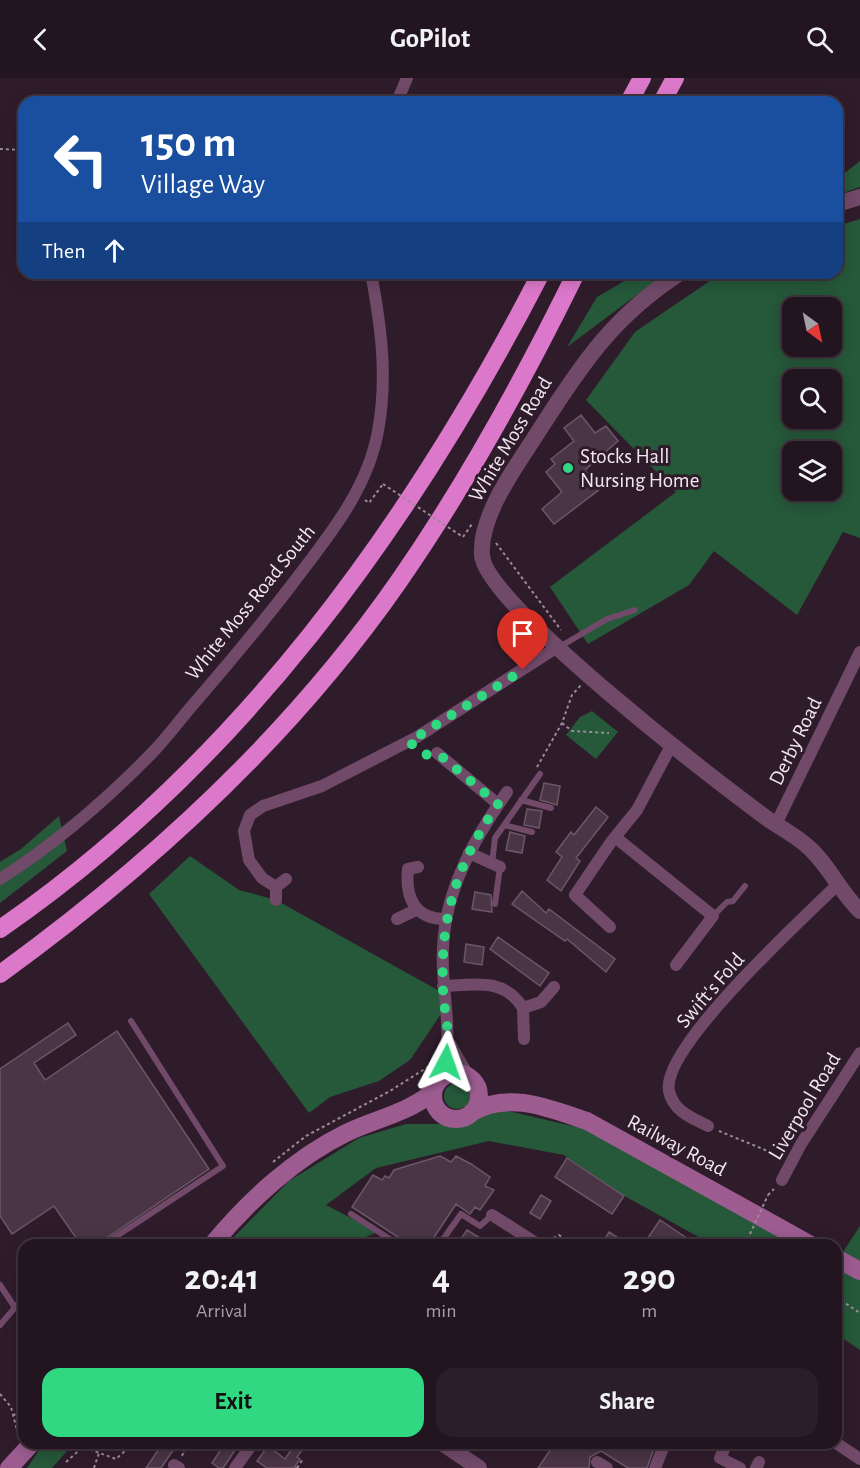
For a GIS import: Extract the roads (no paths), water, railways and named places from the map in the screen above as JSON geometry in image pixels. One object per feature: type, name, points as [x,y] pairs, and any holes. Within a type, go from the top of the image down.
[{"type":"highway","points":[[632,96],[642,78]]},
{"type":"highway","points":[[665,96],[675,78]]},
{"type":"highway","points":[[0,929],[111,843],[207,754],[295,657],[370,559],[439,455],[501,351],[538,279]]},
{"type":"highway","points":[[0,974],[113,888],[186,825],[257,753],[325,677],[398,582],[468,474],[532,363],[573,279]]},
{"type":"main road","points":[[218,1239],[260,1195],[303,1160],[344,1134],[417,1104],[436,1086],[455,1073],[472,1080],[479,1101],[472,1113],[459,1119],[444,1116],[393,1115]]},
{"type":"main road","name":"Railway Road","points":[[472,1080],[515,1102]]},
{"type":"main road","points":[[436,1086],[435,1106],[444,1116]]},
{"type":"main road","name":"Railway Road","points":[[472,1113],[495,1102],[515,1102],[553,1109],[586,1121],[800,1239]]},
{"type":"main road","points":[[842,1261],[860,1271]]},
{"type":"main road","points":[[9,1468],[26,1449]]},
{"type":"street","points":[[399,96],[406,78]]},
{"type":"street","points":[[843,202],[860,197]]},
{"type":"street","name":"White Moss Road South","points":[[0,879],[45,851],[74,827],[151,754],[252,638],[349,509],[378,432],[383,381],[382,328],[372,279]]},
{"type":"street","name":"White Moss Road","points":[[672,279],[627,313],[583,362],[512,474],[486,523],[482,556],[493,580],[515,608],[563,645],[593,677],[672,744],[776,824],[806,844],[860,911]]},
{"type":"street","points":[[276,887],[262,878],[249,860],[244,831],[250,815],[263,806],[322,786],[417,737],[563,645]]},
{"type":"street","name":"Derby Road","points":[[776,824],[854,678],[860,652]]},
{"type":"street","points":[[610,927],[575,895],[615,837],[637,810],[672,744]]},
{"type":"street","points":[[437,753],[498,804]]},
{"type":"street","points":[[472,1080],[456,1059],[449,1043],[443,986],[445,919],[478,833],[507,792]]},
{"type":"street","points":[[615,837],[713,916],[676,965]]},
{"type":"street","points":[[469,853],[496,866]]},
{"type":"street","points":[[408,867],[407,879],[416,910],[424,916],[445,919]]},
{"type":"street","points":[[276,887],[286,879]]},
{"type":"street","name":"Swift's Fold","points":[[708,1126],[686,1115],[674,1104],[668,1089],[676,1065],[730,991],[837,885]]},
{"type":"street","points":[[276,887],[276,900]]},
{"type":"street","points":[[397,919],[416,910]]},
{"type":"street","points":[[443,986],[498,985],[512,994],[523,1008],[524,1039]]},
{"type":"street","points":[[523,1008],[541,1002],[554,987]]},
{"type":"street","points":[[436,1086],[449,1043]]},
{"type":"street","name":"Liverpool Road","points":[[782,1180],[860,1053]]},
{"type":"street","points":[[492,1215],[530,1239]]},
{"type":"street","points":[[842,1447],[860,1459]]},
{"type":"street","points":[[235,1468],[249,1449]]},
{"type":"street","points":[[451,1449],[479,1468]]},
{"type":"street","points":[[655,1468],[663,1449]]},
{"type":"street","points":[[724,1449],[720,1458],[740,1468]]},
{"type":"lane","points":[[563,645],[596,625],[635,610]]},
{"type":"lane","points":[[495,904],[495,838],[536,774]]},
{"type":"lane","points":[[521,800],[551,808]]},
{"type":"lane","points":[[504,825],[532,832]]},
{"type":"lane","points":[[713,916],[727,902],[733,902],[745,886]]},
{"type":"lane","points":[[112,1239],[224,1166],[131,1021]]},
{"type":"lane","points":[[351,1214],[390,1239]]},
{"type":"lane","points":[[443,1239],[461,1215],[480,1226],[492,1215]]},
{"type":"lane","points":[[0,1286],[14,1306]]},
{"type":"lane","points":[[0,1325],[18,1302]]},
{"type":"place","name":"Stocks Hall Nursing Home","points":[[568,468]]}]
